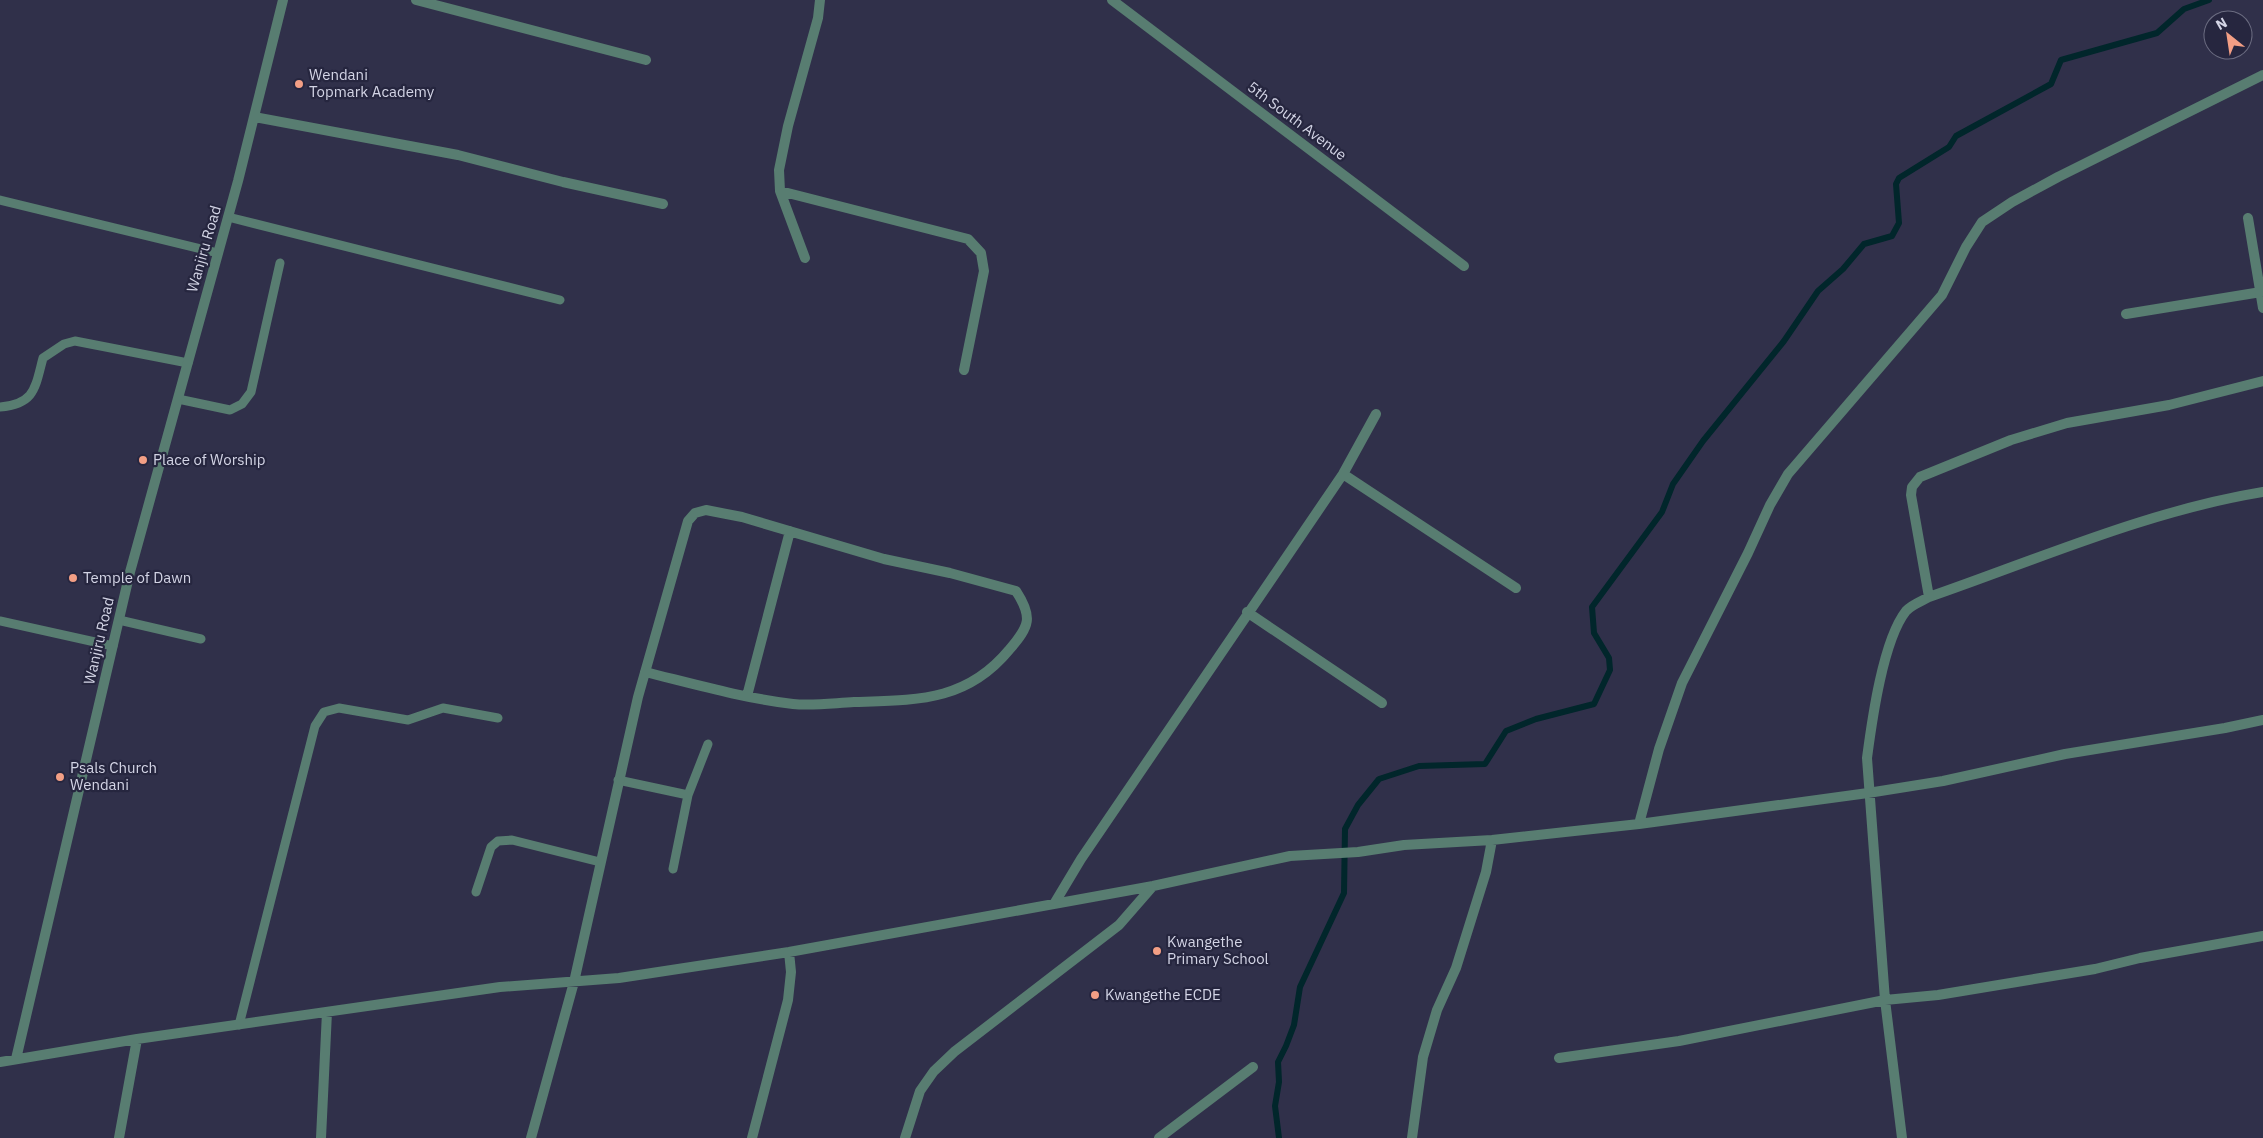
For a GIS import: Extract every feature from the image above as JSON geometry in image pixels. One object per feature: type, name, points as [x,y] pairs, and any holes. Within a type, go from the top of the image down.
[{"type":"street","name":"Wanjiru Road","points":[[16,1060],[130,572],[228,217],[283,0]]},
{"type":"street","points":[[416,0],[646,60]]},
{"type":"street","points":[[805,258],[780,192],[779,170],[788,126],[818,18],[820,0]]},
{"type":"street","name":"5th South Avenue","points":[[1112,0],[1464,266]]},
{"type":"street","points":[[1639,824],[1659,749],[1682,684],[1770,505],[1788,474],[1942,295],[1966,247],[1982,222],[2012,202],[2058,177],[2263,75]]},
{"type":"street","points":[[254,117],[458,155],[563,182],[663,204]]},
{"type":"street","points":[[780,192],[968,239],[981,253],[984,271],[964,370]]},
{"type":"street","points":[[2248,218],[2263,308]]},
{"type":"street","points":[[2126,314],[2261,292]]},
{"type":"street","points":[[1929,597],[1911,495],[1912,487],[1920,477],[2011,440],[2067,423],[2169,405],[2263,381]]},
{"type":"street","points":[[1054,904],[1081,859],[1247,612],[1343,474],[1376,414]]},
{"type":"street","points":[[1343,474],[1516,588]]},
{"type":"street","points":[[1902,1138],[1885,1000],[1878,889],[1868,793],[1867,758],[1871,726],[1883,669],[1891,643],[1907,610],[1929,597],[2106,532],[2231,497],[2263,492]]},
{"type":"street","points":[[531,1138],[574,982],[618,780],[645,672],[688,521],[695,513],[706,510],[742,517],[884,559],[950,573],[1016,591],[1027,607],[1027,622],[1017,641],[998,664],[967,686],[942,696],[890,701],[795,704],[720,691],[645,672]]},
{"type":"street","points":[[746,696],[790,531]]},
{"type":"street","points":[[1247,612],[1382,702]]},
{"type":"street","points":[[0,1062],[500,987],[619,978],[789,952],[1153,886],[1290,856],[1358,852],[1404,845],[1492,840],[1639,824],[1868,793],[1943,781],[2065,754],[2263,720]]},
{"type":"street","points":[[1412,1138],[1423,1057],[1438,1010],[1459,960],[1486,872],[1492,840]]},
{"type":"street","points":[[905,1138],[920,1091],[934,1071],[954,1052],[1119,925],[1153,886]]},
{"type":"street","points":[[1559,1058],[1679,1041],[1885,1000],[1938,995],[2096,969],[2140,958],[2263,936]]},
{"type":"street","points":[[752,1138],[788,1000],[791,972],[789,952]]},
{"type":"street","points":[[321,1138],[327,1012]]},
{"type":"street","points":[[119,1138],[137,1040]]},
{"type":"street","points":[[1159,1138],[1253,1067]]},
{"type":"lane","points":[[0,200],[218,253]]},
{"type":"lane","points":[[228,217],[560,300]]},
{"type":"lane","points":[[178,399],[230,410],[242,404],[251,392],[280,263]]},
{"type":"lane","points":[[0,406],[15,406],[28,399],[35,389],[43,358],[64,344],[75,341],[188,363]]},
{"type":"lane","points":[[119,620],[201,639]]},
{"type":"lane","points":[[0,621],[113,646]]},
{"type":"lane","points":[[239,1025],[315,726],[324,712],[339,708],[408,720],[443,708],[498,718]]},
{"type":"lane","points":[[672,869],[688,795],[708,744]]},
{"type":"lane","points":[[618,780],[688,795]]},
{"type":"lane","points":[[476,892],[491,847],[501,840],[512,840],[600,862]]},
{"type":"waterway","points":[[1279,1138],[1275,1106],[1279,1082],[1278,1062],[1294,1025],[1300,987],[1344,893],[1345,829],[1358,805],[1379,779],[1419,766],[1485,764],[1506,731],[1536,719],[1594,704],[1610,670],[1609,658],[1594,633],[1592,607],[1662,512],[1673,484],[1703,441],[1784,341],[1818,291],[1843,269],[1864,244],[1892,236],[1899,223],[1896,184],[1899,178],[1949,147],[1956,136],[2051,84],[2061,60],[2157,33],[2184,9],[2209,0]]},
{"type":"place","name":"Wendani Topmark Academy","points":[[299,84]]},
{"type":"place","name":"Place of Worship","points":[[143,460]]},
{"type":"place","name":"Temple of Dawn","points":[[73,578]]},
{"type":"place","name":"Psals Church Wendani","points":[[60,777]]},
{"type":"place","name":"Kwangethe Primary School","points":[[1157,951]]},
{"type":"place","name":"Kwangethe ECDE","points":[[1095,995]]}]
